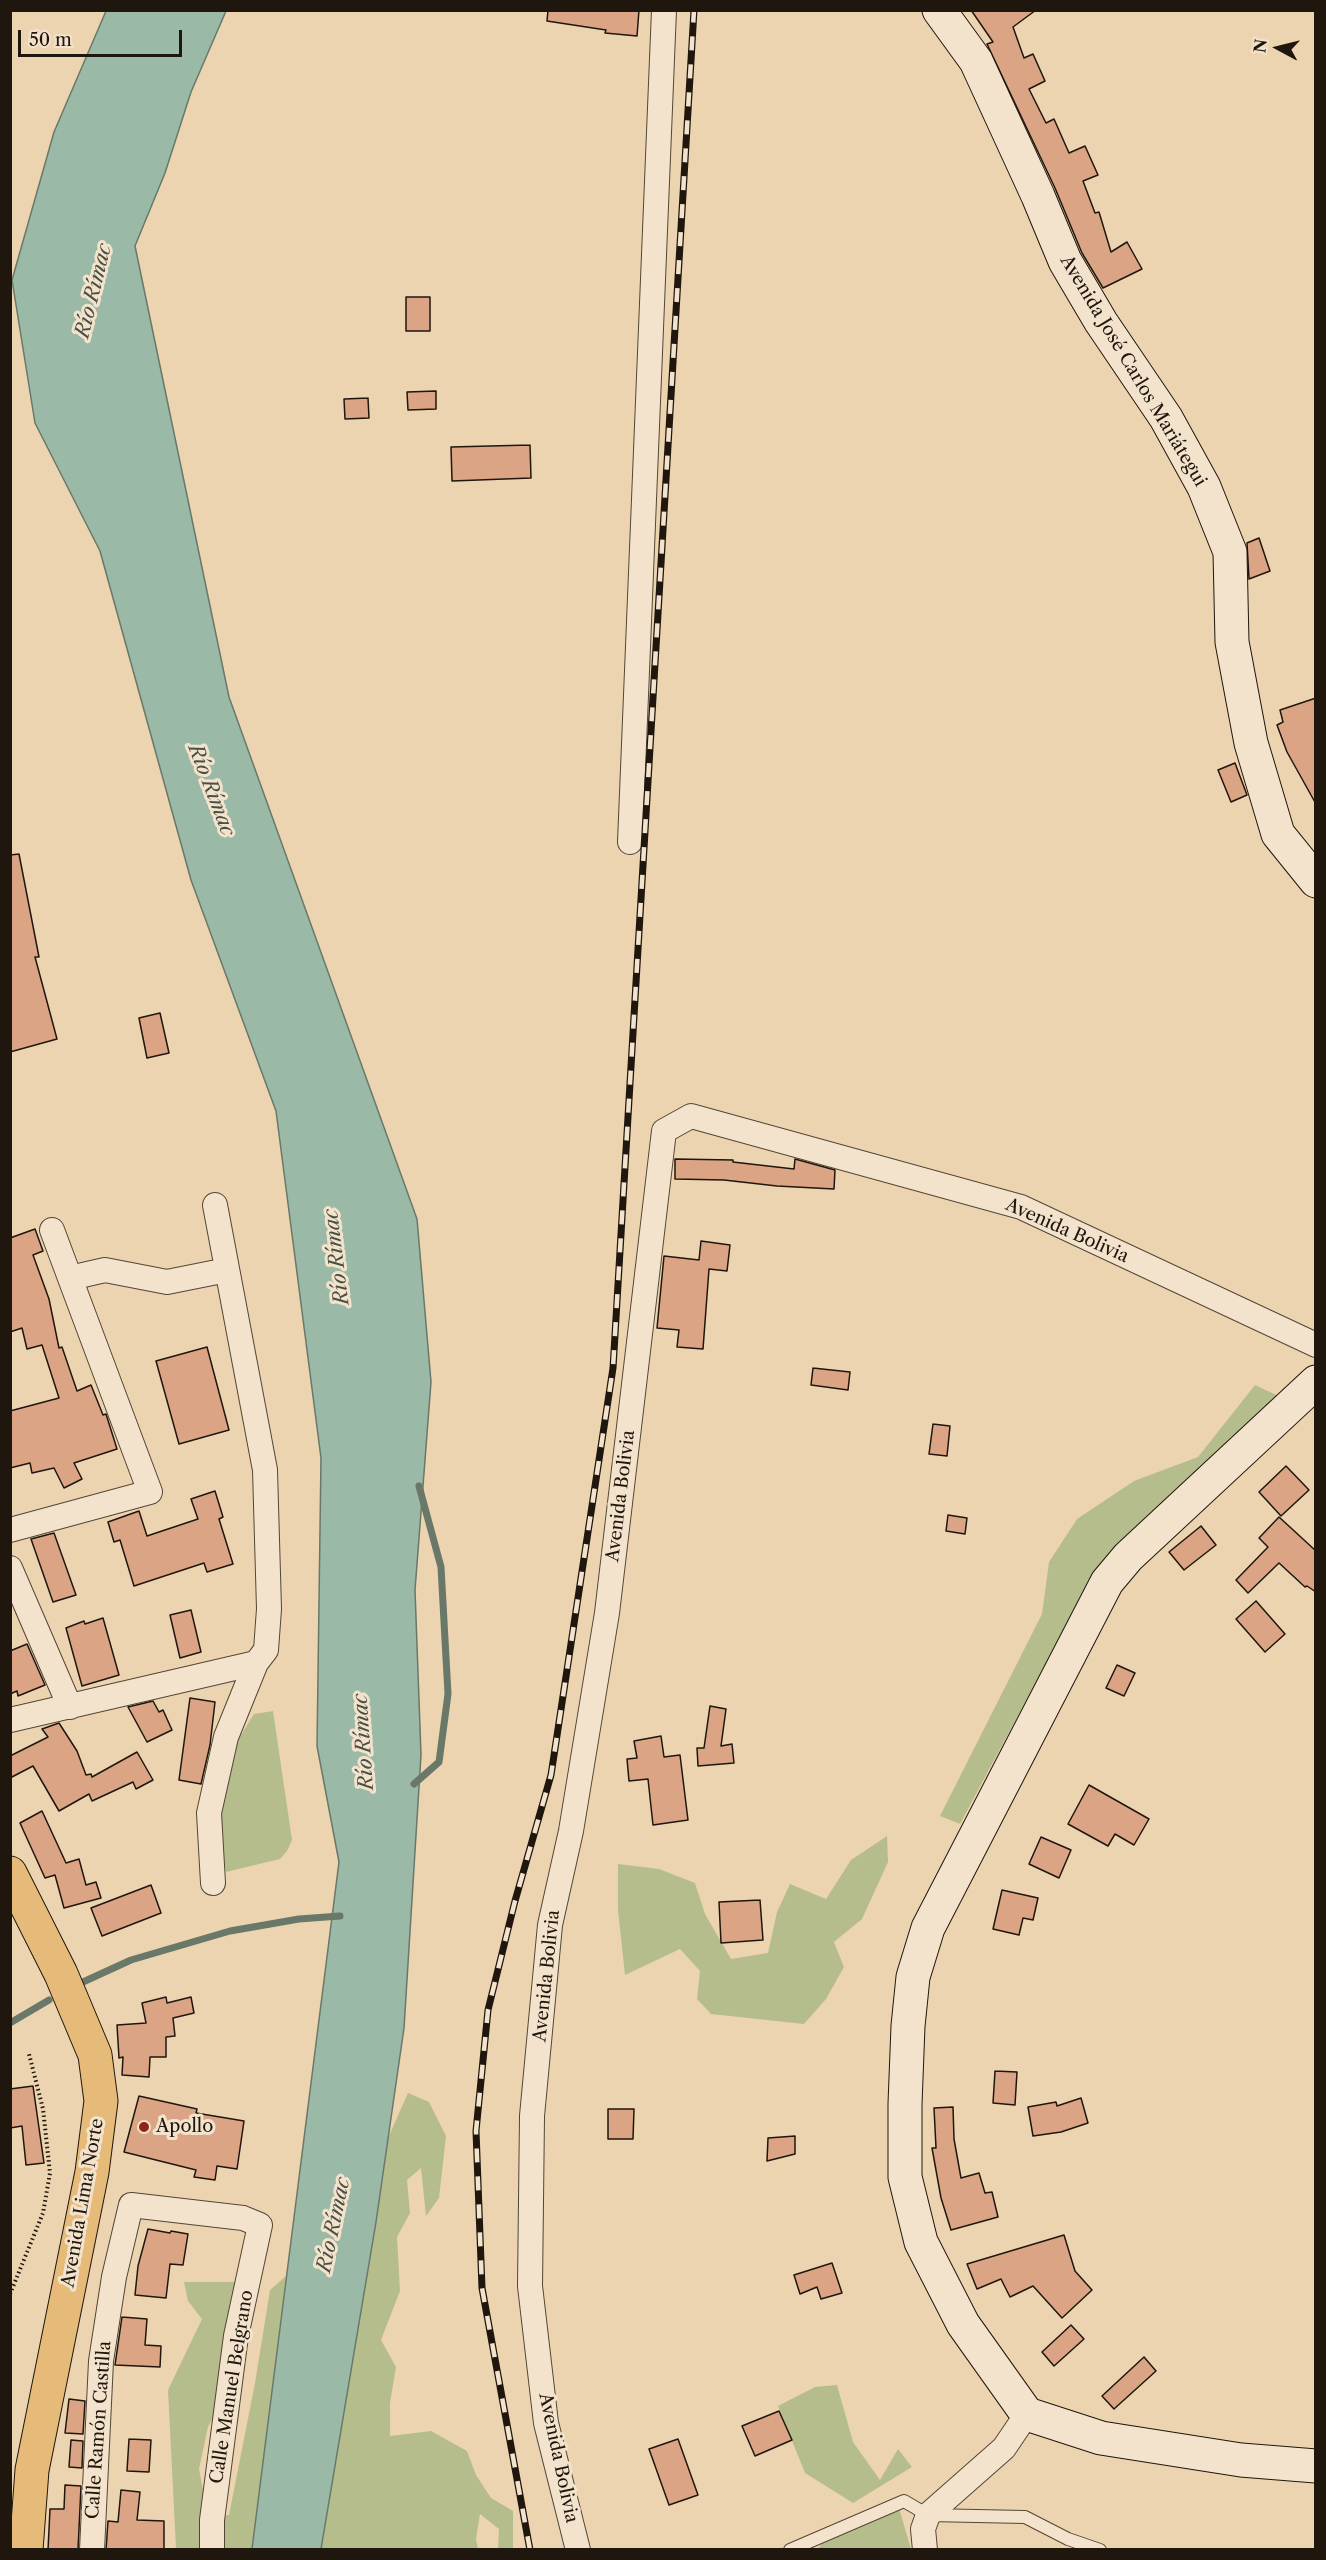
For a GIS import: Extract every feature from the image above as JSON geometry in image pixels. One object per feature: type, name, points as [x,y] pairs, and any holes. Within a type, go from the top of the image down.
[{"type":"highway","name":"Avenida Lima Norte","points":[[10,1873],[60,1974],[95,2055],[101,2101],[92,2172],[32,2470],[26,2550]]},
{"type":"street","points":[[630,842],[664,10]]},
{"type":"street","name":"Avenida José Carlos Mariátegui","points":[[939,10],[976,61],[1065,261],[1101,322],[1166,418],[1204,487],[1230,552],[1232,642],[1251,743],[1278,834],[1316,881]]},
{"type":"street","name":"Avenida Bolivia","points":[[578,2550],[546,2423],[530,2286],[532,2116],[550,1925],[571,1831],[608,1613],[664,1131],[691,1116],[1021,1207],[1316,1345]]},
{"type":"street","points":[[213,1882],[209,1813],[226,1737],[256,1663],[266,1650],[269,1609],[265,1470],[215,1205]]},
{"type":"street","points":[[10,1530],[150,1492],[52,1230]]},
{"type":"street","points":[[70,1278],[105,1270],[167,1282],[227,1270]]},
{"type":"street","points":[[1316,1382],[1128,1557],[1107,1582],[928,1928],[913,1977],[908,2026],[905,2177],[921,2242],[963,2324],[1027,2414],[1101,2438],[1241,2460],[1316,2466]]},
{"type":"street","points":[[10,1568],[70,1707]]},
{"type":"street","points":[[10,1720],[256,1663]]},
{"type":"street","name":"Calle Manuel Belgrano","points":[[131,2205],[243,2218],[260,2225],[236,2336],[212,2520],[212,2550]]},
{"type":"street","name":"Calle Ramón Castilla","points":[[92,2550],[100,2361],[114,2277],[131,2205]]},
{"type":"street","points":[[925,2550],[923,2529],[928,2515],[1004,2448],[1027,2414]]},
{"type":"lane","points":[[790,2550],[904,2501],[928,2515],[1025,2517],[1068,2539],[1100,2550]]},
{"type":"path","points":[[10,2294],[43,2213],[50,2173],[43,2109],[29,2054]]},
{"type":"shaded area","points":[[1255,1385],[1287,1400],[1078,1603],[960,1824],[940,1816],[1042,1614],[1049,1562],[1077,1519],[1134,1481],[1198,1457]]},
{"type":"shaded area","points":[[273,1711],[292,1840],[280,1859],[226,1872],[215,1802],[228,1756],[254,1714]]},
{"type":"shaded area","points":[[887,1836],[888,1862],[862,1919],[834,1942],[844,1967],[826,1999],[804,2024],[711,2014],[697,1999],[700,1971],[680,1949],[625,1975],[618,1910],[618,1864],[659,1869],[695,1883],[705,1914],[731,1959],[768,1953],[777,1912],[790,1884],[826,1899],[851,1860]]},
{"type":"shaded area","points":[[408,2093],[429,2102],[446,2136],[439,2198],[426,2216],[421,2168],[407,2180],[410,2213],[397,2237],[400,2291],[381,2340],[396,2367],[390,2403],[390,2436],[431,2431],[467,2451],[476,2475],[491,2498],[513,2511],[513,2549],[498,2549],[499,2529],[480,2514],[476,2539],[478,2549],[321,2550],[388,2138]]},
{"type":"shaded area","points":[[286,2276],[252,2549],[176,2549],[168,2390],[202,2319],[188,2301],[184,2282],[235,2282],[235,2327],[228,2390],[208,2427],[199,2469],[208,2517],[229,2515],[255,2383],[270,2290]]},
{"type":"shaded area","points":[[837,2385],[853,2442],[880,2480],[898,2449],[912,2467],[853,2503],[805,2473],[778,2406],[815,2387]]},
{"type":"shaded area","points":[[899,2508],[911,2549],[817,2550],[828,2535]]},
{"type":"water","name":"Río Rímac","points":[[106,11],[226,11],[191,92],[165,173],[135,246],[229,697],[417,1219],[431,1382],[415,1590],[421,1755],[404,2028],[376,2222],[321,2549],[252,2549],[339,1862],[317,1746],[321,1458],[276,1111],[191,880],[100,551],[35,423],[12,280],[54,132]]},
{"type":"building","points":[[548,10],[639,10],[637,36],[605,33],[606,30],[547,21]]},
{"type":"building","points":[[971,10],[1036,10],[1013,27],[1024,58],[1033,54],[1045,81],[1029,89],[1046,123],[1054,119],[1069,153],[1085,146],[1098,175],[1083,181],[1095,213],[1099,212],[1111,252],[1127,242],[1142,269],[1103,288],[1082,253],[1055,188],[987,44],[993,42]]},
{"type":"building","points":[[406,297],[430,297],[430,331],[406,331]]},
{"type":"building","points":[[436,391],[436,409],[408,410],[407,392]]},
{"type":"building","points":[[368,398],[369,418],[345,419],[344,399]]},
{"type":"building","points":[[530,445],[531,478],[452,481],[451,447]]},
{"type":"building","points":[[1259,538],[1270,571],[1249,579],[1247,543]]},
{"type":"building","points":[[1316,698],[1316,804],[1287,752],[1277,725],[1283,722],[1280,710]]},
{"type":"building","points":[[1235,763],[1247,795],[1231,802],[1218,770]]},
{"type":"building","points":[[19,854],[39,957],[35,957],[57,1039],[10,1052],[10,855]]},
{"type":"building","points":[[160,1013],[169,1053],[147,1058],[139,1018]]},
{"type":"building","points":[[675,1159],[733,1160],[733,1162],[794,1169],[795,1159],[835,1170],[834,1189],[724,1180],[675,1179]]},
{"type":"building","points":[[35,1229],[43,1251],[33,1255],[49,1299],[59,1348],[62,1347],[77,1391],[91,1385],[103,1415],[106,1414],[117,1449],[74,1463],[82,1479],[64,1488],[54,1468],[32,1473],[30,1463],[10,1468],[10,1411],[59,1398],[42,1345],[27,1349],[22,1328],[10,1332],[10,1238]]},
{"type":"building","points":[[701,1241],[730,1245],[727,1271],[709,1269],[703,1349],[677,1347],[679,1330],[657,1328],[664,1256],[699,1260]]},
{"type":"building","points":[[207,1347],[229,1430],[179,1444],[156,1361]]},
{"type":"building","points":[[813,1368],[850,1372],[848,1390],[811,1385]]},
{"type":"building","points":[[933,1424],[950,1426],[947,1456],[929,1454]]},
{"type":"building","points":[[1286,1466],[1309,1490],[1281,1516],[1259,1492]]},
{"type":"building","points":[[215,1491],[223,1517],[219,1519],[233,1564],[207,1572],[204,1563],[134,1586],[120,1540],[114,1542],[108,1522],[139,1511],[147,1536],[198,1519],[191,1499]]},
{"type":"building","points":[[948,1515],[967,1518],[965,1534],[946,1531]]},
{"type":"building","points":[[1279,1517],[1316,1551],[1316,1592],[1305,1587],[1279,1563],[1248,1593],[1236,1580],[1268,1547],[1259,1538]]},
{"type":"building","points":[[1201,1526],[1216,1545],[1184,1570],[1169,1552]]},
{"type":"building","points":[[54,1533],[76,1595],[53,1602],[31,1539]]},
{"type":"building","points":[[1256,1601],[1285,1634],[1265,1652],[1236,1619]]},
{"type":"building","points":[[191,1610],[201,1652],[180,1658],[170,1615]]},
{"type":"building","points":[[103,1618],[119,1675],[82,1686],[66,1628],[84,1621],[85,1624]]},
{"type":"building","points":[[27,1644],[45,1685],[18,1696],[17,1691],[10,1694],[10,1651]]},
{"type":"building","points":[[1117,1665],[1135,1673],[1124,1696],[1106,1688]]},
{"type":"building","points":[[190,1698],[215,1702],[210,1745],[201,1784],[179,1780]]},
{"type":"building","points":[[153,1701],[159,1712],[163,1710],[172,1730],[147,1742],[128,1707]]},
{"type":"building","points":[[710,1706],[726,1709],[721,1746],[732,1744],[734,1763],[698,1766],[697,1748],[704,1748]]},
{"type":"building","points":[[59,1723],[77,1751],[86,1775],[91,1774],[92,1777],[137,1752],[153,1780],[136,1789],[133,1782],[92,1801],[89,1794],[59,1811],[33,1766],[10,1778],[10,1756],[48,1737],[42,1729]]},
{"type":"building","points":[[661,1736],[664,1757],[680,1755],[688,1820],[653,1825],[648,1779],[629,1781],[627,1759],[637,1758],[634,1741]]},
{"type":"building","points":[[1089,1785],[1149,1819],[1134,1845],[1115,1834],[1108,1846],[1068,1824]]},
{"type":"building","points":[[42,1811],[66,1863],[79,1859],[86,1885],[96,1882],[101,1898],[64,1908],[55,1875],[45,1878],[20,1823]]},
{"type":"building","points":[[1041,1837],[1071,1850],[1059,1878],[1029,1864]]},
{"type":"building","points":[[151,1885],[161,1913],[102,1936],[91,1908]]},
{"type":"building","points":[[1002,1890],[1038,1898],[1033,1920],[1023,1918],[1019,1935],[993,1929]]},
{"type":"building","points":[[760,1900],[763,1940],[721,1943],[719,1902]]},
{"type":"building","points":[[166,1997],[167,2003],[191,1997],[194,2013],[173,2018],[175,2036],[166,2037],[166,2057],[150,2057],[149,2077],[122,2075],[123,2057],[119,2058],[117,2025],[146,2023],[142,2003]]},
{"type":"building","points":[[995,2071],[1017,2072],[1015,2105],[993,2103]]},
{"type":"building","points":[[33,2086],[44,2163],[26,2165],[22,2126],[10,2128],[10,2089]]},
{"type":"building","points":[[139,2096],[197,2109],[196,2113],[244,2121],[237,2169],[217,2166],[215,2180],[194,2177],[196,2170],[124,2152]]},
{"type":"building","points":[[1081,2098],[1088,2123],[1061,2132],[1033,2136],[1028,2107],[1056,2102],[1057,2106]]},
{"type":"building","points":[[953,2107],[954,2139],[961,2178],[979,2173],[985,2193],[992,2192],[998,2217],[951,2230],[941,2198],[932,2148],[936,2148],[934,2108]]},
{"type":"building","points":[[608,2109],[634,2109],[633,2139],[608,2139]]},
{"type":"building","points":[[795,2136],[795,2154],[767,2161],[768,2138]]},
{"type":"building","points":[[148,2229],[188,2234],[183,2265],[170,2264],[166,2298],[135,2295],[138,2266]]},
{"type":"building","points":[[1064,2235],[1075,2271],[1092,2290],[1062,2318],[1033,2286],[1010,2297],[1001,2279],[977,2289],[967,2264]]},
{"type":"building","points":[[832,2263],[842,2293],[821,2299],[817,2287],[800,2294],[794,2275]]},
{"type":"building","points":[[122,2317],[147,2319],[145,2345],[161,2346],[160,2367],[115,2365]]},
{"type":"building","points":[[1071,2325],[1084,2339],[1054,2366],[1042,2352]]},
{"type":"building","points":[[1144,2357],[1156,2371],[1114,2409],[1102,2396]]},
{"type":"building","points":[[69,2399],[85,2401],[83,2434],[65,2433]]},
{"type":"building","points":[[779,2411],[792,2440],[755,2456],[742,2426]]},
{"type":"building","points":[[129,2439],[151,2440],[149,2472],[127,2471]]},
{"type":"building","points":[[678,2439],[698,2495],[669,2505],[649,2449]]},
{"type":"building","points":[[71,2440],[83,2441],[82,2468],[69,2467]]},
{"type":"building","points":[[65,2485],[81,2486],[78,2550],[48,2550],[50,2509],[64,2509]]},
{"type":"building","points":[[121,2490],[140,2492],[137,2520],[164,2521],[164,2550],[106,2550],[108,2521],[118,2522]]},
{"type":"waterway","points":[[414,1784],[439,1762],[448,1694],[441,1567],[419,1486]]},
{"type":"waterway","points":[[83,1982],[131,1960],[230,1931],[299,1919],[340,1916]]},
{"type":"waterway","points":[[10,2023],[49,2000]]},
{"type":"railway","points":[[530,2550],[482,2288],[476,2131],[488,2010],[515,1901],[551,1775],[613,1368],[694,10]]},
{"type":"place","name":"Apollo","points":[[144,2127]]}]
